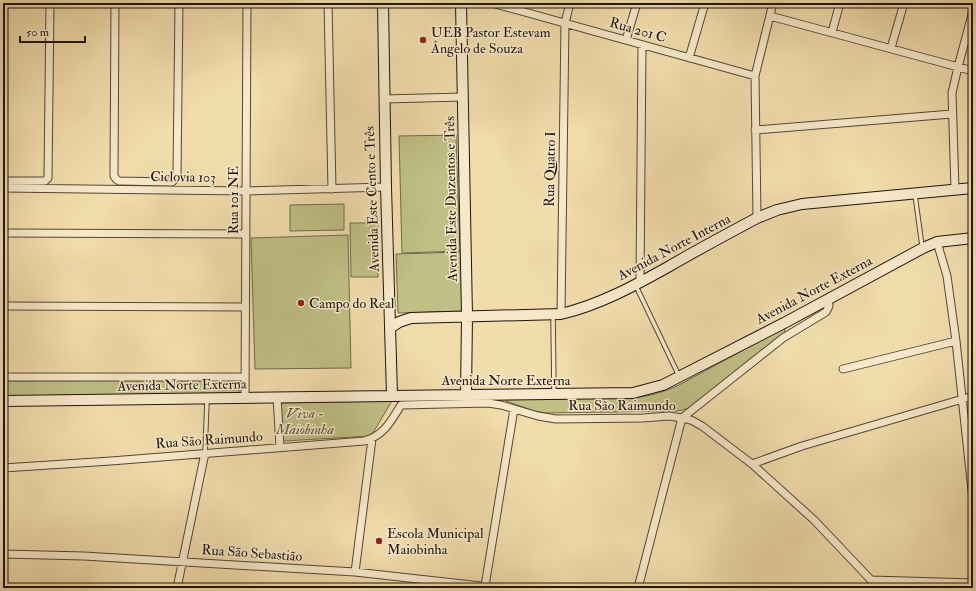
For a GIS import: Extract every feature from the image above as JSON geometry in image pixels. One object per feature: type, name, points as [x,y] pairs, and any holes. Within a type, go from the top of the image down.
[{"type":"main road","name":"Avenida Este Cento e Três","points":[[383,3],[390,328],[398,398]]},
{"type":"main road","name":"Avenida Este Duzentos e Três","points":[[461,3],[467,316],[466,394]]},
{"type":"main road","name":"Avenida Norte Interna","points":[[390,328],[411,318],[557,314],[577,310],[592,305],[638,284],[757,218],[777,210],[802,204],[973,188]]},
{"type":"main road","name":"Avenida Norte Externa","points":[[3,401],[277,397],[398,398],[466,394],[554,394],[633,392],[648,390],[663,385],[786,322],[922,248],[937,242],[973,238]]},
{"type":"street","points":[[3,181],[47,180],[50,3]]},
{"type":"street","points":[[115,3],[114,176],[119,181],[145,182],[172,182],[177,175],[179,3]]},
{"type":"street","name":"Rua 101 NE","points":[[244,398],[247,3]]},
{"type":"street","points":[[328,3],[332,189]]},
{"type":"street","name":"Rua 201 C","points":[[492,3],[755,76]]},
{"type":"street","name":"Rua Quatro I","points":[[557,314],[565,23],[570,3]]},
{"type":"street","points":[[626,40],[637,3]]},
{"type":"street","points":[[689,58],[705,3]]},
{"type":"street","points":[[757,218],[755,76],[773,3]]},
{"type":"street","points":[[832,32],[840,3]]},
{"type":"street","points":[[891,48],[904,3]]},
{"type":"street","points":[[955,190],[952,93],[973,11]]},
{"type":"street","points":[[770,16],[973,71]]},
{"type":"street","points":[[638,284],[642,45]]},
{"type":"street","points":[[384,99],[463,96]]},
{"type":"street","points":[[756,130],[952,114]]},
{"type":"street","points":[[145,182],[145,190]]},
{"type":"street","name":"Ciclovia 103","points":[[3,188],[246,191],[386,187]]},
{"type":"street","points":[[3,233],[245,234]]},
{"type":"street","points":[[937,242],[947,276],[962,399],[971,454],[973,500]]},
{"type":"street","points":[[638,588],[682,418],[784,338],[826,312],[829,306],[828,299]]},
{"type":"street","points":[[3,306],[245,307]]},
{"type":"street","points":[[843,369],[956,341]]},
{"type":"street","name":"Avenida Norte Externa","points":[[3,377],[245,377]]},
{"type":"street","points":[[752,464],[802,446],[973,396]]},
{"type":"street","points":[[277,397],[280,447]]},
{"type":"street","points":[[355,572],[372,439],[386,428],[398,398]]},
{"type":"street","name":"Rua São Raimundo","points":[[398,398],[496,404],[538,416],[556,419],[643,418],[669,416],[690,420],[702,426],[752,464],[814,520],[871,580],[875,588]]},
{"type":"street","points":[[485,586],[514,409]]},
{"type":"street","name":"Rua São Raimundo","points":[[3,468],[364,441],[372,439]]},
{"type":"street","points":[[177,588],[205,453]]},
{"type":"street","name":"Rua São Sebastião","points":[[3,554],[84,556],[355,572],[499,588]]},
{"type":"street","points":[[871,580],[973,582]]},
{"type":"lane","points":[[915,194],[922,248]]},
{"type":"lane","points":[[638,284],[679,376]]},
{"type":"lane","points":[[554,394],[557,314]]},
{"type":"lane","points":[[205,453],[207,399]]},
{"type":"green space","points":[[456,135],[460,251],[402,253],[399,136]]},
{"type":"green space","points":[[344,204],[344,230],[290,231],[290,205]]},
{"type":"green space","points":[[350,223],[378,223],[378,277],[351,277]]},
{"type":"green space","name":"Campo do Real","points":[[348,235],[351,368],[255,369],[251,238]]},
{"type":"green space","points":[[462,252],[464,311],[398,313],[396,254]]},
{"type":"green space","points":[[784,328],[785,332],[694,405],[684,410],[546,413],[534,411],[506,401],[506,399],[640,397],[655,394],[679,385]]},
{"type":"green space","points":[[239,380],[239,393],[3,396],[3,381]]},
{"type":"green space","name":"Viva - Maiobinha","points":[[392,401],[371,436],[283,441],[281,403]]},
{"type":"place","name":"UEB Pastor Estevam Ângelo de Souza","points":[[423,40]]},
{"type":"place","name":"Campo do Real","points":[[301,303]]},
{"type":"place","name":"Escola Municipal Maiobinha","points":[[379,541]]}]
